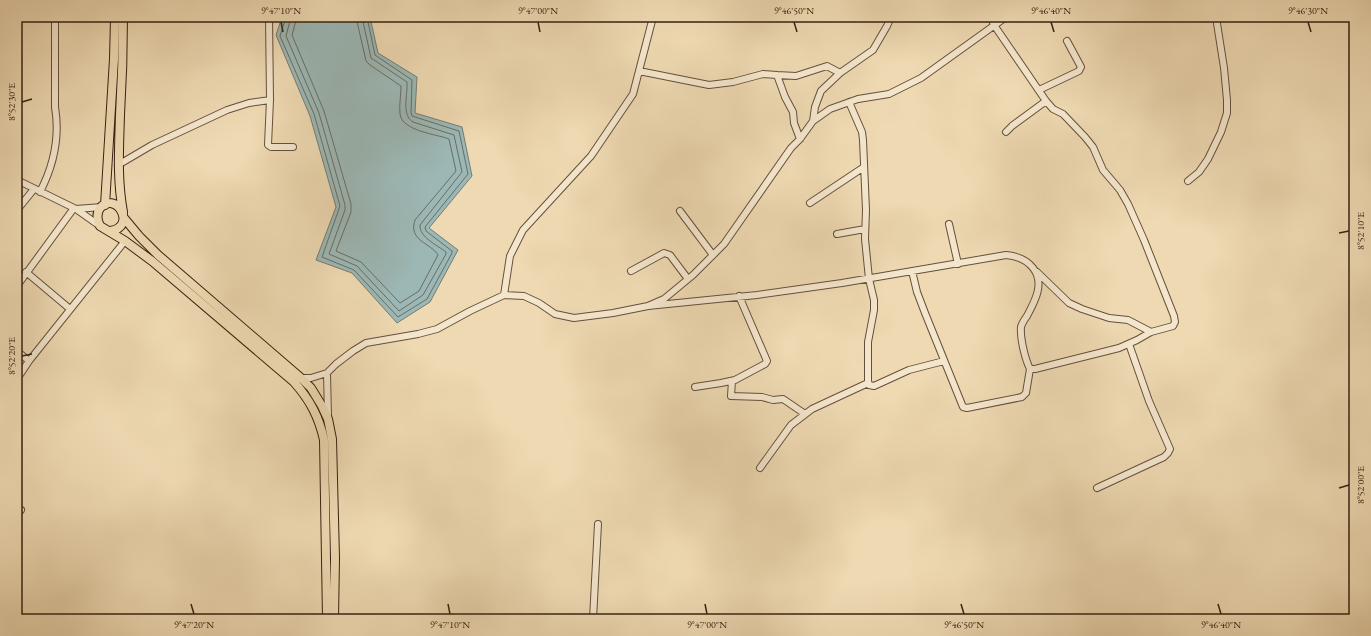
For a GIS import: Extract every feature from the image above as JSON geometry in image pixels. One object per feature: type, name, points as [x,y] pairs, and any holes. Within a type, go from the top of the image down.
[{"type":"main road","points":[[103,206],[114,59],[115,17]]},
{"type":"main road","points":[[110,231],[119,227],[124,216],[119,184],[118,164],[123,58],[123,17]]},
{"type":"main road","points":[[326,619],[330,484],[332,439],[328,419],[318,397],[301,378],[158,255],[139,236],[120,208],[116,205],[110,204],[103,206],[98,211],[97,216],[100,226],[125,240],[174,279],[294,382],[311,404],[321,426],[330,484],[334,619]]},
{"type":"street","points":[[17,210],[37,190],[50,170],[57,143],[57,118],[55,107],[55,17]]},
{"type":"street","points":[[269,17],[270,100],[268,145],[271,147],[293,147]]},
{"type":"street","points":[[504,295],[510,256],[523,230],[591,156],[633,94],[653,17]]},
{"type":"street","points":[[813,121],[815,107],[821,91],[840,73],[873,50],[884,33],[891,17]]},
{"type":"street","points":[[991,17],[994,25],[1046,101],[1053,109],[1063,114],[1085,137],[1093,147],[1103,170],[1120,190],[1144,240],[1175,322],[1173,326],[1151,332],[1129,344],[1104,352],[1030,369]]},
{"type":"street","points":[[648,306],[664,299],[688,279],[724,244],[791,148],[800,139],[813,121],[830,109],[858,99],[888,94],[921,78],[1006,17]]},
{"type":"street","points":[[1188,181],[1199,172],[1208,159],[1221,132],[1227,112],[1224,68],[1216,17]]},
{"type":"street","points":[[1039,90],[1079,71],[1081,67],[1067,41]]},
{"type":"street","points":[[639,71],[709,85],[734,82],[763,74],[796,76],[827,66],[840,73]]},
{"type":"street","points":[[778,75],[785,97],[792,112],[794,123],[800,139]]},
{"type":"street","points":[[118,164],[152,145],[227,110],[249,103],[270,100]]},
{"type":"street","points":[[1006,132],[1046,101]]},
{"type":"street","points":[[849,102],[862,132],[865,229],[869,279],[874,300],[874,310],[868,342],[868,383]]},
{"type":"street","points":[[810,203],[864,166]]},
{"type":"street","points":[[17,180],[75,208],[100,226]]},
{"type":"street","points":[[17,286],[75,208],[103,206]]},
{"type":"street","points":[[680,211],[713,255]]},
{"type":"street","points":[[949,224],[958,264]]},
{"type":"street","points":[[837,234],[865,229]]},
{"type":"street","points":[[17,379],[29,361],[125,240]]},
{"type":"street","points":[[631,271],[664,253],[670,255],[688,279]]},
{"type":"street","points":[[301,378],[311,378],[328,373],[336,364],[353,350],[366,343],[418,334],[437,328],[504,295],[524,296],[539,303],[555,314],[574,318],[613,313],[648,306],[869,279],[1006,255],[1024,259],[1069,302],[1082,309],[1109,318],[1128,320],[1151,332]]},
{"type":"street","points":[[912,271],[917,292],[944,361],[963,407],[967,408],[1022,397],[1026,393],[1030,369],[1022,339],[1021,326],[1037,293],[1039,282],[1038,275],[1032,267]]},
{"type":"street","points":[[26,272],[70,309]]},
{"type":"street","points":[[695,387],[732,380],[751,372],[765,364],[767,361],[739,296]]},
{"type":"street","points":[[1098,488],[1164,457],[1170,449],[1149,401],[1129,344]]},
{"type":"street","points":[[17,351],[29,361]]},
{"type":"street","points":[[868,383],[869,385],[874,386],[909,370],[944,361]]},
{"type":"street","points":[[328,373],[328,419]]},
{"type":"street","points":[[732,380],[731,396],[762,397],[773,400],[783,399],[805,414]]},
{"type":"street","points":[[760,468],[791,425],[812,409],[868,383]]},
{"type":"street","points":[[593,619],[598,524]]},
{"type":"water","points":[[282,17],[370,17],[378,53],[417,77],[415,113],[462,127],[472,176],[429,228],[458,250],[430,302],[397,323],[352,273],[316,260],[336,207],[310,116],[276,35]]}]
